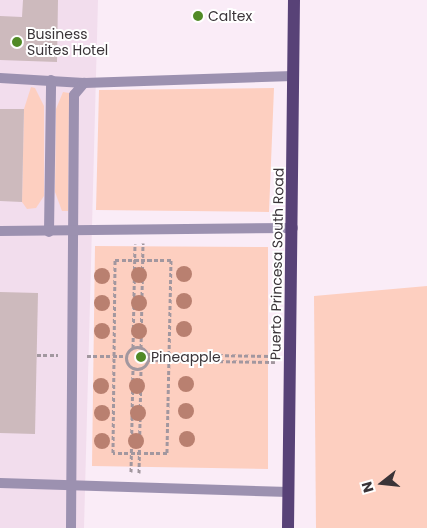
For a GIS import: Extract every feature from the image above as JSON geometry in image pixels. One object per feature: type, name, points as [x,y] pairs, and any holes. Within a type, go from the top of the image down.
[{"type":"main road","name":"Puerto Princesa South Road","points":[[288,528],[293,228],[294,0]]},
{"type":"street","points":[[0,78],[84,83],[294,76]]},
{"type":"street","points":[[49,232],[51,80]]},
{"type":"street","points":[[71,528],[75,232],[74,95],[84,83]]},
{"type":"street","points":[[0,231],[75,232],[293,228]]},
{"type":"street","points":[[0,483],[289,492]]},
{"type":"path","points":[[139,231],[142,260],[141,348]]},
{"type":"path","points":[[135,488],[131,453],[132,368],[126,356],[133,348],[134,260],[139,231]]},
{"type":"path","points":[[115,260],[142,260],[171,260],[167,453],[113,453],[115,260]]},
{"type":"path","points":[[133,348],[141,348],[147,354],[148,360]]},
{"type":"path","points":[[147,354],[290,359]]},
{"type":"path","points":[[135,488],[139,453],[141,368],[148,360],[290,359]]},
{"type":"path","points":[[132,368],[141,368]]},
{"type":"shaded area","points":[[0,0],[98,0],[84,528],[0,528]]},
{"type":"shaded area","points":[[31,87],[35,88],[44,106],[44,196],[36,208],[27,209],[22,202],[24,109]]},
{"type":"shaded area","points":[[274,88],[269,212],[96,210],[99,90]]},
{"type":"shaded area","points":[[63,92],[69,93],[68,211],[62,211],[55,192],[56,109]]},
{"type":"shaded area","points":[[95,246],[268,247],[268,469],[92,466]]},
{"type":"shaded area","points":[[427,286],[427,528],[316,528],[314,296]]},
{"type":"building","points":[[23,0],[58,0],[57,62],[0,60],[0,16],[22,17]]},
{"type":"building","points":[[0,109],[24,109],[22,202],[0,201]]},
{"type":"building","points":[[0,292],[38,293],[35,434],[0,433]]},
{"type":"place","name":"Caltex","points":[[198,16]]},
{"type":"place","name":"Business Suites Hotel","points":[[17,42]]},
{"type":"place","name":"Pineapple","points":[[141,357]]}]
